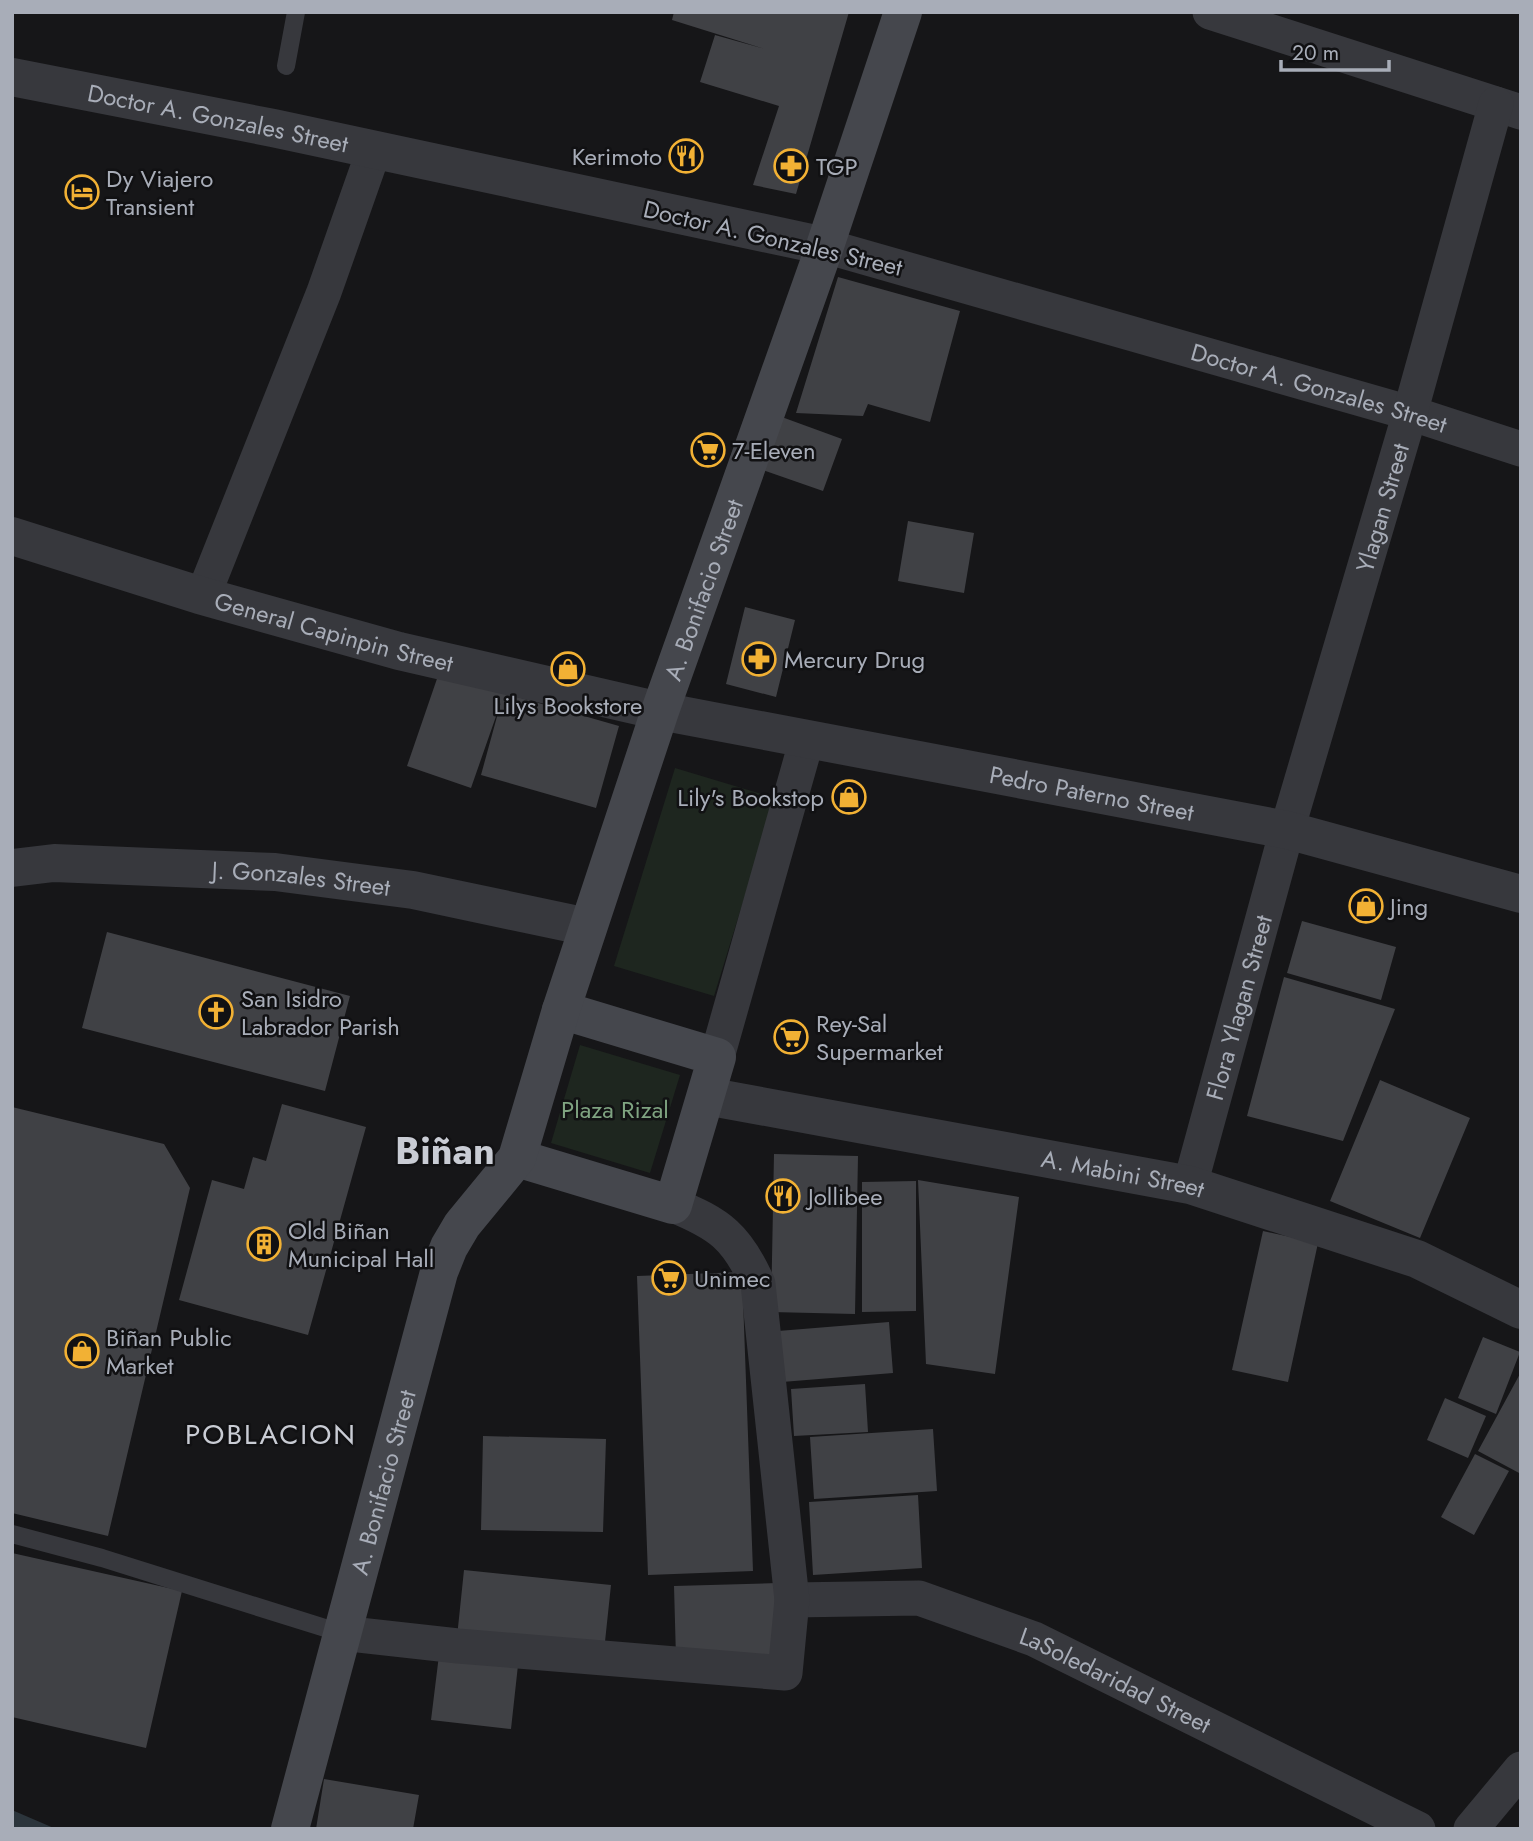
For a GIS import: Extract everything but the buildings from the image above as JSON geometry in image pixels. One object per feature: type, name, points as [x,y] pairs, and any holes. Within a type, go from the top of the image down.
[{"type":"main road","name":"A. Bonifacio Street","points":[[290,1829],[439,1272],[462,1225],[517,1158],[561,1010],[660,711],[825,246],[904,12]]},
{"type":"main road","points":[[517,1158],[673,1205],[706,1096],[717,1057],[561,1010]]},
{"type":"street","points":[[1210,12],[1508,108]]},
{"type":"street","name":"Doctor A. Gonzales Street","points":[[12,78],[272,128],[825,246],[1410,413],[1521,449]]},
{"type":"street","name":"Ylagan Street","points":[[1287,830],[1410,413],[1508,108]]},
{"type":"street","points":[[203,596],[324,292],[374,150]]},
{"type":"street","name":"General Capinpin Street","points":[[12,536],[203,596],[399,651],[660,711]]},
{"type":"street","name":"Pedro Paterno Street","points":[[660,711],[1287,830],[1521,894]]},
{"type":"street","points":[[717,1057],[807,739]]},
{"type":"street","name":"Flora Ylagan Street","points":[[1190,1185],[1287,830]]},
{"type":"street","name":"J. Gonzales Street","points":[[12,868],[54,863],[275,872],[413,890],[588,927]]},
{"type":"street","name":"A. Mabini Street","points":[[706,1096],[1190,1185],[1416,1259],[1521,1310]]},
{"type":"street","points":[[341,1633],[458,1646],[785,1673],[792,1600],[758,1284],[746,1257],[727,1234],[703,1217],[673,1205]]},
{"type":"street","name":"LaSoledaridad Street","points":[[792,1600],[919,1598],[1034,1639],[1418,1829]]},
{"type":"street","points":[[1471,1829],[1521,1769]]},
{"type":"lane","points":[[285,66],[296,12]]},
{"type":"lane","points":[[12,1534],[102,1558],[341,1633]]},
{"type":"green space","points":[[675,768],[775,798],[714,996],[614,966]]},
{"type":"green space","name":"Plaza Rizal","points":[[580,1045],[680,1075],[650,1173],[551,1143]]},
{"type":"shaded area","points":[[12,1810],[56,1829],[12,1829]]},
{"type":"place","name":"Kerimoto","points":[[686,156]]},
{"type":"place","name":"TGP","points":[[791,166]]},
{"type":"place","name":"Dy Viajero Transient","points":[[82,192]]},
{"type":"place","name":"7-Eleven","points":[[708,450]]},
{"type":"place","name":"Mercury Drug","points":[[759,659]]},
{"type":"place","name":"Lilys Bookstore","points":[[568,669]]},
{"type":"place","name":"Lily's Bookstop","points":[[849,797]]},
{"type":"place","name":"Jing","points":[[1366,906]]},
{"type":"place","name":"San Isidro Labrador Parish","points":[[216,1012]]},
{"type":"place","name":"Rey-Sal Supermarket","points":[[791,1037]]},
{"type":"place","name":"Jollibee","points":[[783,1196]]},
{"type":"place","name":"Old Biñan Municipal Hall","points":[[264,1244]]},
{"type":"place","name":"Unimec","points":[[669,1278]]},
{"type":"place","name":"Biñan Public Market","points":[[82,1351]]},
{"type":"district","name":"Biñan","points":[[445,1150]]},
{"type":"district","name":"POBLACION","points":[[271,1434]]}]
